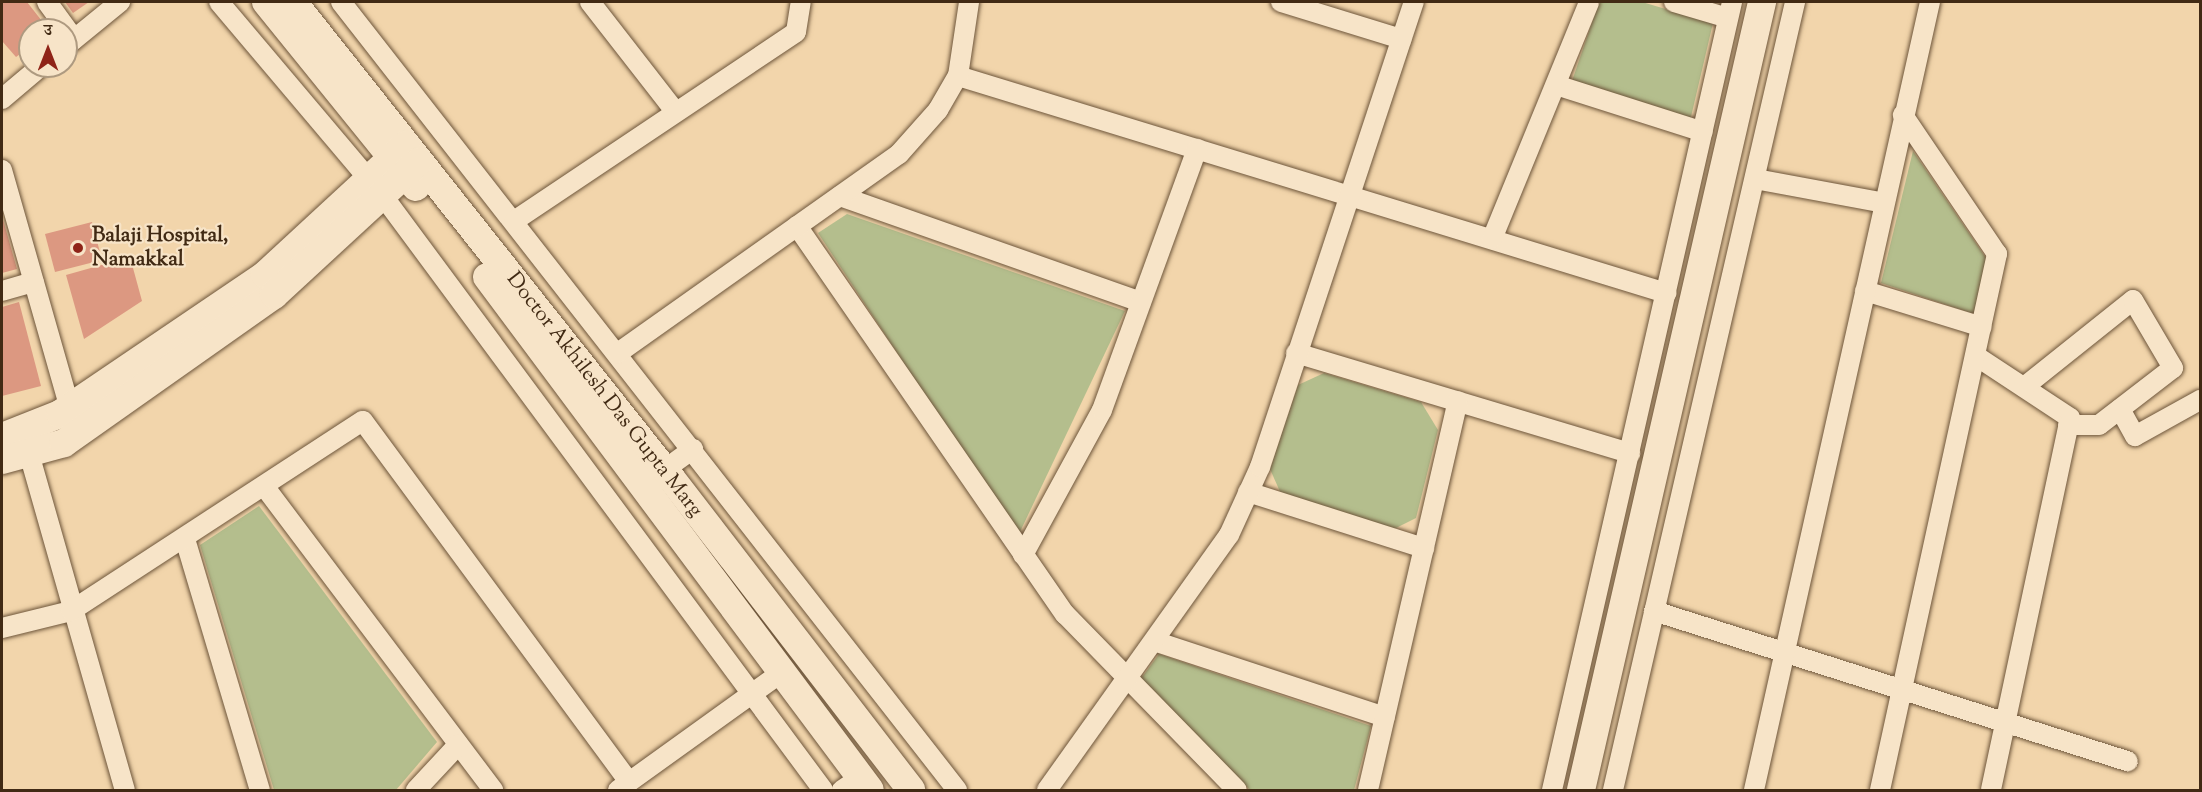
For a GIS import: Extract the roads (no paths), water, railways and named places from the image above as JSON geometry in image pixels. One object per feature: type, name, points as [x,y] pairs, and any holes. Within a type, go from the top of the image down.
[{"type":"street","points":[[47,2],[56,18]]},
{"type":"street","points":[[78,36],[120,2]]},
{"type":"street","points":[[219,2],[376,187],[823,790]]},
{"type":"street","name":"Doctor Akhilesh Das Gupta Marg","points":[[266,2],[406,159]]},
{"type":"street","name":"Doctor Akhilesh Das Gupta Marg","points":[[293,2],[406,159],[911,790]]},
{"type":"street","points":[[341,2],[618,353],[957,790]]},
{"type":"street","points":[[514,221],[796,32],[801,2]]},
{"type":"street","points":[[618,353],[899,154],[938,110],[958,76],[969,2]]},
{"type":"street","points":[[1281,2],[1401,39]]},
{"type":"street","points":[[1047,790],[1229,535],[1248,492],[1414,2]]},
{"type":"street","points":[[1492,239],[1589,2]]},
{"type":"street","points":[[1552,790],[1730,10],[1674,2]]},
{"type":"street","points":[[1581,790],[1762,2]]},
{"type":"street","points":[[1613,790],[1795,2]]},
{"type":"street","points":[[1754,790],[1786,654],[1902,115],[1930,2]]},
{"type":"street","points":[[594,3],[675,111]]},
{"type":"street","points":[[958,76],[1666,293]]},
{"type":"street","points":[[2,99],[27,78]]},
{"type":"street","points":[[1556,85],[1703,132]]},
{"type":"street","points":[[1880,790],[1997,254],[1902,115]]},
{"type":"street","points":[[1023,555],[1102,410],[1197,149]]},
{"type":"street","points":[[17,439],[64,443],[274,295],[376,187],[406,159]]},
{"type":"street","points":[[2,170],[70,408]]},
{"type":"street","points":[[1755,179],[1884,203]]},
{"type":"street","points":[[2,460],[17,439],[70,408],[265,274],[376,187]]},
{"type":"street","points":[[840,196],[1141,302]]},
{"type":"street","points":[[797,226],[1065,614],[1238,790]]},
{"type":"street","points":[[2,291],[34,282]]},
{"type":"street","points":[[1865,291],[1982,327]]},
{"type":"street","points":[[2024,387],[2133,300],[2173,368],[2099,425],[2068,425]]},
{"type":"street","points":[[1296,353],[1630,453]]},
{"type":"street","points":[[1976,356],[2070,418],[1991,790]]},
{"type":"street","points":[[2120,409],[2135,436],[2200,400]]},
{"type":"street","points":[[1368,790],[1458,401]]},
{"type":"street","points":[[2,628],[71,611],[185,539],[363,421],[623,786],[781,673]]},
{"type":"street","points":[[17,439],[125,790]]},
{"type":"street","points":[[650,466],[693,449]]},
{"type":"street","name":"Doctor Akhilesh Das Gupta Marg","points":[[650,466],[781,673],[857,786]]},
{"type":"street","points":[[264,486],[493,790]]},
{"type":"street","points":[[1248,492],[1424,548]]},
{"type":"street","points":[[185,539],[260,790]]},
{"type":"street","points":[[1654,611],[1902,693],[2005,722],[2128,761]]},
{"type":"street","points":[[1154,641],[1385,717]]},
{"type":"street","points":[[416,790],[458,745]]},
{"type":"place","name":"Balaji Hospital, Namakkal","points":[[78,248]]}]
